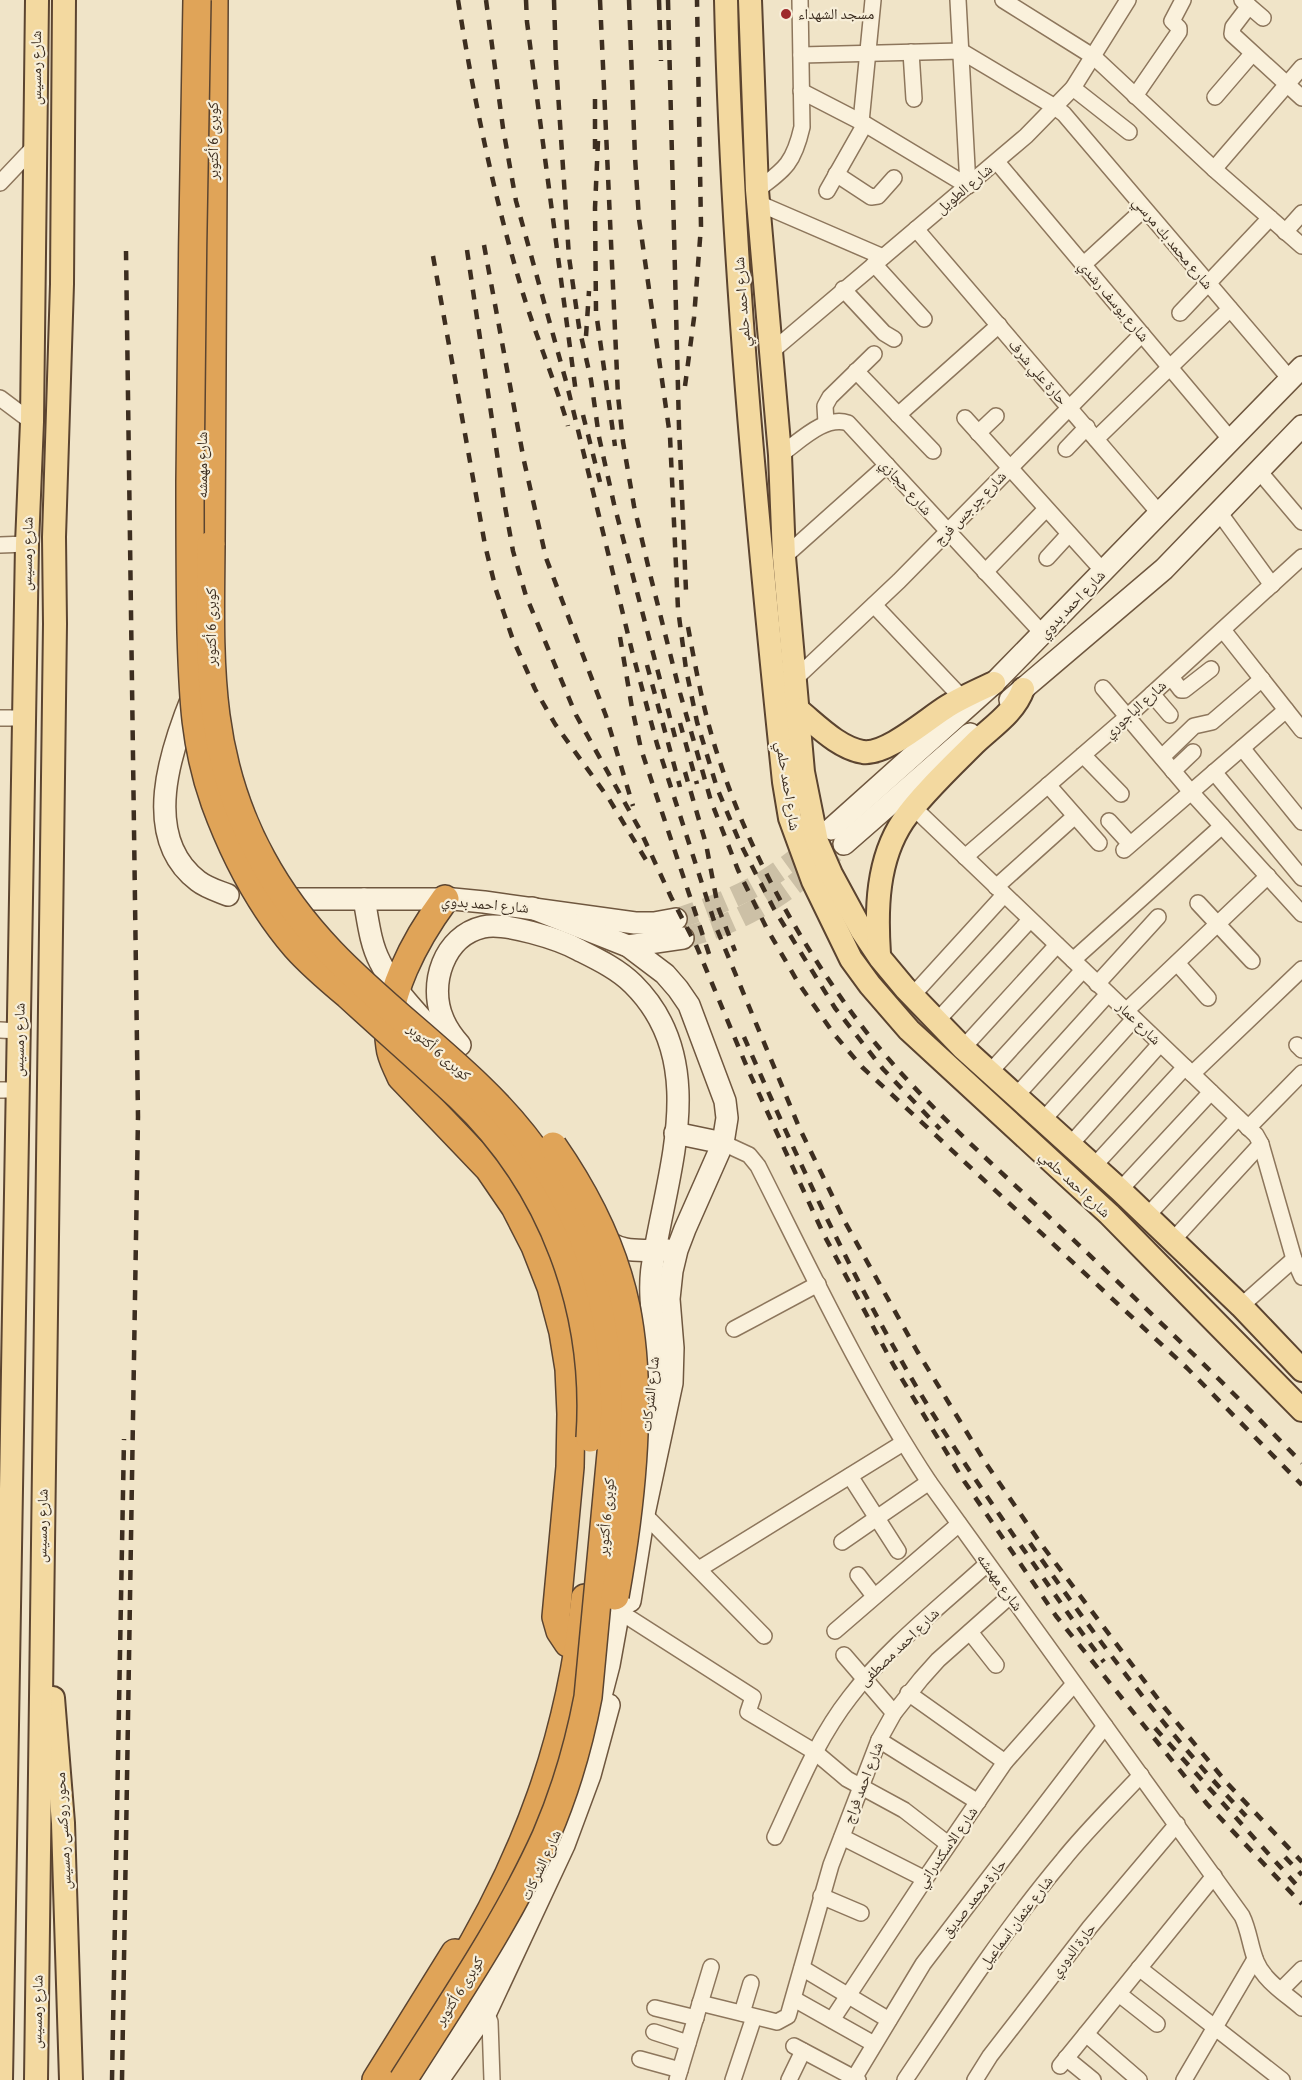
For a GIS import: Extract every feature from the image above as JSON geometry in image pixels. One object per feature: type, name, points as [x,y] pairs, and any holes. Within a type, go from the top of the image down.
[{"type":"highway","name":"كوبرى 6 أكتوبر","points":[[196,0],[191,282],[190,574],[194,720],[200,754],[215,801],[238,857],[280,926],[316,968],[461,1098],[487,1125],[516,1161],[536,1192],[567,1261],[579,1298],[587,1336],[591,1374],[592,1413],[581,1645],[588,1697],[581,1731],[561,1795],[545,1836],[488,1946],[403,2080]]},
{"type":"highway","name":"كوبرى 6 أكتوبر","points":[[214,0],[211,675],[214,713],[231,788],[244,824],[261,858],[280,891],[303,922],[327,951],[354,977],[478,1086],[506,1114],[532,1146],[554,1179],[589,1252],[610,1331],[614,1371],[615,1412],[581,1645],[564,1682],[539,1775],[515,1838],[460,1944],[376,2080]]},
{"type":"highway","points":[[203,354],[197,376],[196,673],[202,729],[224,812],[245,864],[272,906],[308,952],[451,1079],[507,1137],[545,1188],[570,1236],[585,1279],[594,1318],[600,1370],[599,1460],[582,1620],[569,1700],[539,1805],[499,1895],[468,1953],[388,2080]]},
{"type":"highway","points":[[445,899],[424,928],[411,952],[397,988],[389,1028],[389,1046],[401,1077],[489,1169],[515,1207],[536,1246],[551,1287],[563,1332],[569,1369],[570,1467],[556,1617],[560,1631],[581,1645],[602,1636],[613,1606],[622,1558],[634,1441],[635,1391],[633,1349],[626,1306],[616,1268],[599,1225],[575,1177],[537,1123],[460,1045]]},
{"type":"main road","name":"شارع رمسيس","points":[[1,2080],[10,1030],[24,718],[32,422],[37,0]]},
{"type":"main road","name":"شارع رمسيس","points":[[36,2080],[55,624],[54,537],[61,307],[64,0]]},
{"type":"main road","name":"شارع مهمشه","points":[[206,0],[202,665],[200,678],[179,730],[170,762],[165,813],[174,849],[189,873],[206,886],[228,895]]},
{"type":"main road","name":"شارع احمد حلمي","points":[[726,0],[729,118],[760,545],[784,782],[790,818],[798,846],[851,958],[870,985],[909,1030],[1108,1214],[1302,1410]]},
{"type":"main road","name":"شارع احمد حلمي","points":[[750,0],[758,196],[780,455],[784,557],[803,772],[817,842],[846,903],[879,958],[912,996],[963,1048],[1173,1240],[1302,1370]]},
{"type":"main road","points":[[729,118],[754,118]]},
{"type":"main road","name":"شارع احمد بدوي","points":[[1296,373],[1043,634],[838,836],[1023,689],[1164,569],[1302,426]]},
{"type":"main road","points":[[798,709],[838,741],[852,749],[865,752],[882,749],[962,698],[994,683]]},
{"type":"main road","points":[[879,958],[877,921],[879,891],[892,840],[913,807],[1012,709],[1023,689]]},
{"type":"main road","name":"شارع احمد بدوي","points":[[294,899],[445,899],[484,902],[635,923],[654,923],[679,929],[628,946]]},
{"type":"main road","points":[[364,899],[371,940],[379,961],[397,988],[440,1039],[534,1135],[596,1233],[609,1243],[624,1250],[640,1252],[667,1250]]},
{"type":"main road","name":"شارع الشركات","points":[[419,2080],[482,2003],[490,1976],[508,1934],[544,1861],[568,1804],[590,1736],[609,1665],[643,1468],[655,1354],[652,1270],[667,1250],[723,1143],[728,1118],[725,1101],[689,1005],[665,974],[628,946],[532,908]]},
{"type":"main road","name":"شارع الشركات","points":[[438,2080],[482,2003],[564,1845],[578,1812],[601,1738],[628,1617],[644,1514],[672,1383],[673,1348],[665,1205],[679,1087],[675,1057],[666,1029],[651,1004],[631,982],[602,962],[571,945],[537,934],[502,927],[486,926],[471,930],[458,939],[448,952],[441,967],[438,1001],[446,1024],[460,1045]]},
{"type":"main road","points":[[675,1133],[723,1143]]},
{"type":"main road","points":[[1108,1214],[1123,1193]]},
{"type":"main road","name":"محور روكسى رمسيس","points":[[42,1583],[63,1823],[71,2080]]},
{"type":"main road","points":[[468,1953],[465,1972],[467,1981],[482,2003]]},
{"type":"main road","points":[[441,1996],[447,1992],[466,1991],[482,2003]]},
{"type":"street","points":[[800,0],[802,127],[798,147],[782,172],[758,196],[879,260],[924,320]]},
{"type":"street","points":[[827,191],[863,123],[873,0]]},
{"type":"street","points":[[958,0],[968,186]]},
{"type":"street","points":[[1003,0],[1094,57],[1214,169],[1302,246]]},
{"type":"street","points":[[1135,96],[1179,32],[1179,28],[1172,21],[1183,0]]},
{"type":"street","name":"شارع الطويل","points":[[771,352],[997,162],[1055,107],[1073,88],[1094,57],[1121,2]]},
{"type":"street","points":[[1263,18],[1245,3],[1232,30],[1234,37],[1302,98]]},
{"type":"street","points":[[801,55],[961,51]]},
{"type":"street","name":"شارع محمد بك مرسي","points":[[961,51],[1064,114],[1230,309],[1296,373]]},
{"type":"street","points":[[910,52],[914,99]]},
{"type":"street","points":[[1215,97],[1252,54]]},
{"type":"street","points":[[1214,169],[1302,68]]},
{"type":"street","points":[[1073,88],[1129,132]]},
{"type":"street","points":[[801,92],[863,123],[968,186]]},
{"type":"street","points":[[0,183],[36,145]]},
{"type":"street","name":"شارع يوسف رشدي","points":[[997,162],[1231,440]]},
{"type":"street","points":[[836,174],[871,197],[878,196],[894,178]]},
{"type":"street","points":[[1083,265],[1144,209]]},
{"type":"street","points":[[1285,232],[1302,213]]},
{"type":"street","points":[[1180,313],[1270,218]]},
{"type":"street","name":"حارة علي شرف","points":[[916,229],[1160,514]]},
{"type":"street","points":[[843,290],[884,333],[894,339]]},
{"type":"street","points":[[1066,449],[1092,433],[1170,368],[1230,309]]},
{"type":"street","points":[[898,415],[999,325]]},
{"type":"street","name":"شارع جرجس فرج","points":[[795,679],[874,605],[1142,334]]},
{"type":"street","points":[[780,455],[826,423],[825,406],[830,397],[874,354]]},
{"type":"street","points":[[856,372],[933,451]]},
{"type":"street","points":[[0,398],[32,422]]},
{"type":"street","points":[[978,433],[996,416]]},
{"type":"street","points":[[965,418],[1103,571]]},
{"type":"street","name":"شارع حجازي","points":[[826,423],[841,421],[854,428],[1043,634]]},
{"type":"street","points":[[784,557],[886,465]]},
{"type":"street","points":[[1259,471],[1301,518]]},
{"type":"street","points":[[985,572],[1046,509]]},
{"type":"street","points":[[1219,512],[1272,585]]},
{"type":"street","points":[[1047,558],[1069,534]]},
{"type":"street","points":[[0,544],[27,544]]},
{"type":"street","name":"شارع الباجوري","points":[[965,857],[1128,716],[1272,585],[1299,567]]},
{"type":"street","points":[[874,605],[962,698]]},
{"type":"street","points":[[1223,630],[1302,730]]},
{"type":"street","points":[[1171,677],[1181,690],[1184,690],[1211,669]]},
{"type":"street","points":[[1162,757],[1194,726],[1212,722],[1262,680]]},
{"type":"street","points":[[1103,688],[1191,792],[1300,908]]},
{"type":"street","points":[[1152,694],[1170,715]]},
{"type":"street","points":[[1109,821],[1127,847],[1286,710]]},
{"type":"street","points":[[0,718],[24,718]]},
{"type":"street","points":[[1242,748],[1302,822]]},
{"type":"street","points":[[1173,771],[1193,752]]},
{"type":"street","points":[[1083,755],[1121,794]]},
{"type":"street","points":[[1214,772],[1302,878]]},
{"type":"street","points":[[1048,785],[1099,843]]},
{"type":"street","name":"شارع عمار","points":[[913,807],[1211,1092],[1262,1144],[1294,1259],[1302,1277]]},
{"type":"street","points":[[912,996],[1000,891],[1075,816]]},
{"type":"street","points":[[990,1072],[1078,965],[1222,826]]},
{"type":"street","points":[[1043,1120],[1130,1015],[1177,963],[1268,876]]},
{"type":"street","points":[[1198,903],[1252,961]]},
{"type":"street","points":[[1016,1096],[1158,918]]},
{"type":"street","points":[[936,1022],[1030,920]]},
{"type":"street","points":[[963,1048],[1057,945]]},
{"type":"street","points":[[1177,963],[1208,998]]},
{"type":"street","points":[[1094,1166],[1189,1071],[1302,969]]},
{"type":"street","points":[[1070,1144],[1160,1044]]},
{"type":"street","points":[[1147,1216],[1243,1123],[1302,1073]]},
{"type":"street","points":[[1123,1193],[1211,1092]]},
{"type":"street","name":"شارع مهمشه","points":[[723,1143],[748,1155],[758,1166],[868,1381],[903,1443],[929,1482],[1242,1916],[1260,1970],[1302,2008]]},
{"type":"street","points":[[1173,1240],[1262,1144]]},
{"type":"street","points":[[1241,1306],[1294,1259]]},
{"type":"street","points":[[734,1329],[818,1284]]},
{"type":"street","points":[[699,1569],[903,1443]]},
{"type":"street","points":[[850,1476],[898,1551]]},
{"type":"street","points":[[842,1542],[929,1482]]},
{"type":"street","points":[[644,1514],[764,1636]]},
{"type":"street","points":[[835,1631],[959,1524]]},
{"type":"street","name":"شارع احمد مصطفى","points":[[775,1838],[815,1752],[831,1724],[864,1679],[892,1650],[987,1564]]},
{"type":"street","points":[[858,1575],[874,1596]]},
{"type":"street","name":"شارع احمد فراج","points":[[792,2006],[821,1896],[879,1740],[908,1693],[938,1660],[1010,1596]]},
{"type":"street","points":[[628,1617],[753,1697],[748,1712],[815,1752],[833,1769],[861,1787],[904,1810],[948,1844]]},
{"type":"street","points":[[970,1632],[996,1665]]},
{"type":"street","points":[[844,1655],[894,1713]]},
{"type":"street","name":"شارع الاسكندراني","points":[[832,2020],[1005,1762],[1074,1684]]},
{"type":"street","points":[[908,1693],[1005,1762]]},
{"type":"street","name":"حارة محمد صديق","points":[[855,2079],[923,1964],[1105,1726]]},
{"type":"street","points":[[879,1740],[978,1802]]},
{"type":"street","name":"شارع عثمان اسماعيل","points":[[905,2080],[955,2005],[1035,1895],[1065,1857],[1141,1775]]},
{"type":"street","name":"حارة الدوري","points":[[975,2080],[990,2056],[1090,1927],[1177,1824]]},
{"type":"street","points":[[842,1837],[925,1879]]},
{"type":"street","points":[[1093,2080],[1063,2062],[1214,1876]]},
{"type":"street","points":[[821,1896],[861,1913]]},
{"type":"street","points":[[1192,2077],[1215,2028],[1255,1959]]},
{"type":"street","points":[[640,2059],[679,2075],[711,1967]]},
{"type":"street","points":[[802,1968],[889,2020]]},
{"type":"street","points":[[1139,1968],[1282,2080]]},
{"type":"street","points":[[1281,1990],[1302,1969]]},
{"type":"street","points":[[734,2080],[748,2015],[751,1983]]},
{"type":"street","points":[[1119,1994],[1157,2024]]},
{"type":"street","points":[[482,2003],[490,2022],[492,2080]]},
{"type":"street","points":[[700,2003],[777,2022],[785,2019],[792,2006],[832,2020],[874,2044]]},
{"type":"street","points":[[655,2008],[696,2018]]},
{"type":"street","points":[[654,2032],[688,2043]]},
{"type":"street","points":[[1086,2034],[1138,2080]]},
{"type":"street","points":[[789,2080],[798,2049],[836,2075],[855,2079]]},
{"type":"tunnel","points":[[676,919],[716,905],[750,889],[782,869],[815,843]]},
{"type":"tunnel","points":[[683,938],[730,922],[769,902],[806,876],[844,844]]},
{"type":"railway","points":[[458,0],[477,106],[500,211],[525,299],[568,426]]},
{"type":"railway","points":[[486,0],[503,128],[516,201],[567,385],[657,744],[716,927],[799,1127],[845,1222],[917,1351],[985,1462],[1041,1544],[1164,1707],[1227,1783],[1302,1862]]},
{"type":"railway","points":[[526,0],[576,393]]},
{"type":"railway","points":[[554,0],[569,257],[579,327],[614,504],[675,737]]},
{"type":"railway","points":[[600,0],[618,396],[623,442],[634,506],[680,693],[711,801],[738,870],[766,927],[799,984],[834,1034],[862,1067],[1187,1368],[1302,1485]]},
{"type":"railway","points":[[629,0],[639,219],[670,436],[678,609],[686,669],[697,722],[717,788],[740,843],[774,909],[835,1008],[883,1069],[940,1129]]},
{"type":"railway","points":[[659,0],[661,61]]},
{"type":"railway","points":[[668,0],[679,427],[686,591]]},
{"type":"railway","points":[[685,386],[694,318],[701,226],[697,0]]},
{"type":"railway","points":[[595,99],[595,150]]},
{"type":"railway","points":[[598,141],[595,208],[596,312],[615,446]]},
{"type":"railway","points":[[484,245],[524,461],[546,558],[606,716],[633,806]]},
{"type":"railway","points":[[467,250],[504,501],[513,551],[526,596],[576,715],[640,830],[696,945],[749,1072],[823,1233],[894,1366],[964,1481],[1056,1616],[1207,1804],[1302,1904]]},
{"type":"railway","points":[[122,2080],[138,1117],[126,251]]},
{"type":"railway","points":[[433,256],[485,545],[496,590],[512,637],[535,689],[555,724],[609,799],[646,860]]},
{"type":"railway","points":[[586,336],[589,291]]},
{"type":"railway","points":[[583,415],[600,482]]},
{"type":"railway","points":[[688,627],[709,724],[729,789],[742,821],[788,914],[844,1002],[889,1060],[939,1113],[1176,1337],[1302,1463]]},
{"type":"railway","points":[[620,637],[641,749],[711,960]]},
{"type":"railway","points":[[647,665],[680,787]]},
{"type":"railway","points":[[680,723],[697,784]]},
{"type":"railway","points":[[685,772],[706,844],[718,907],[735,951]]},
{"type":"railway","points":[[744,1037],[838,1241],[914,1383],[985,1493],[1104,1662]]},
{"type":"railway","points":[[112,2080],[124,1439]]},
{"type":"railway","points":[[1030,1543],[1133,1684],[1216,1784],[1246,1816]]},
{"type":"railway","points":[[1155,1728],[1302,1891]]},
{"type":"railway","points":[[1285,1857],[1302,1875]]},
{"type":"place","name":"مسجد الشهداء","points":[[786,14]]}]
